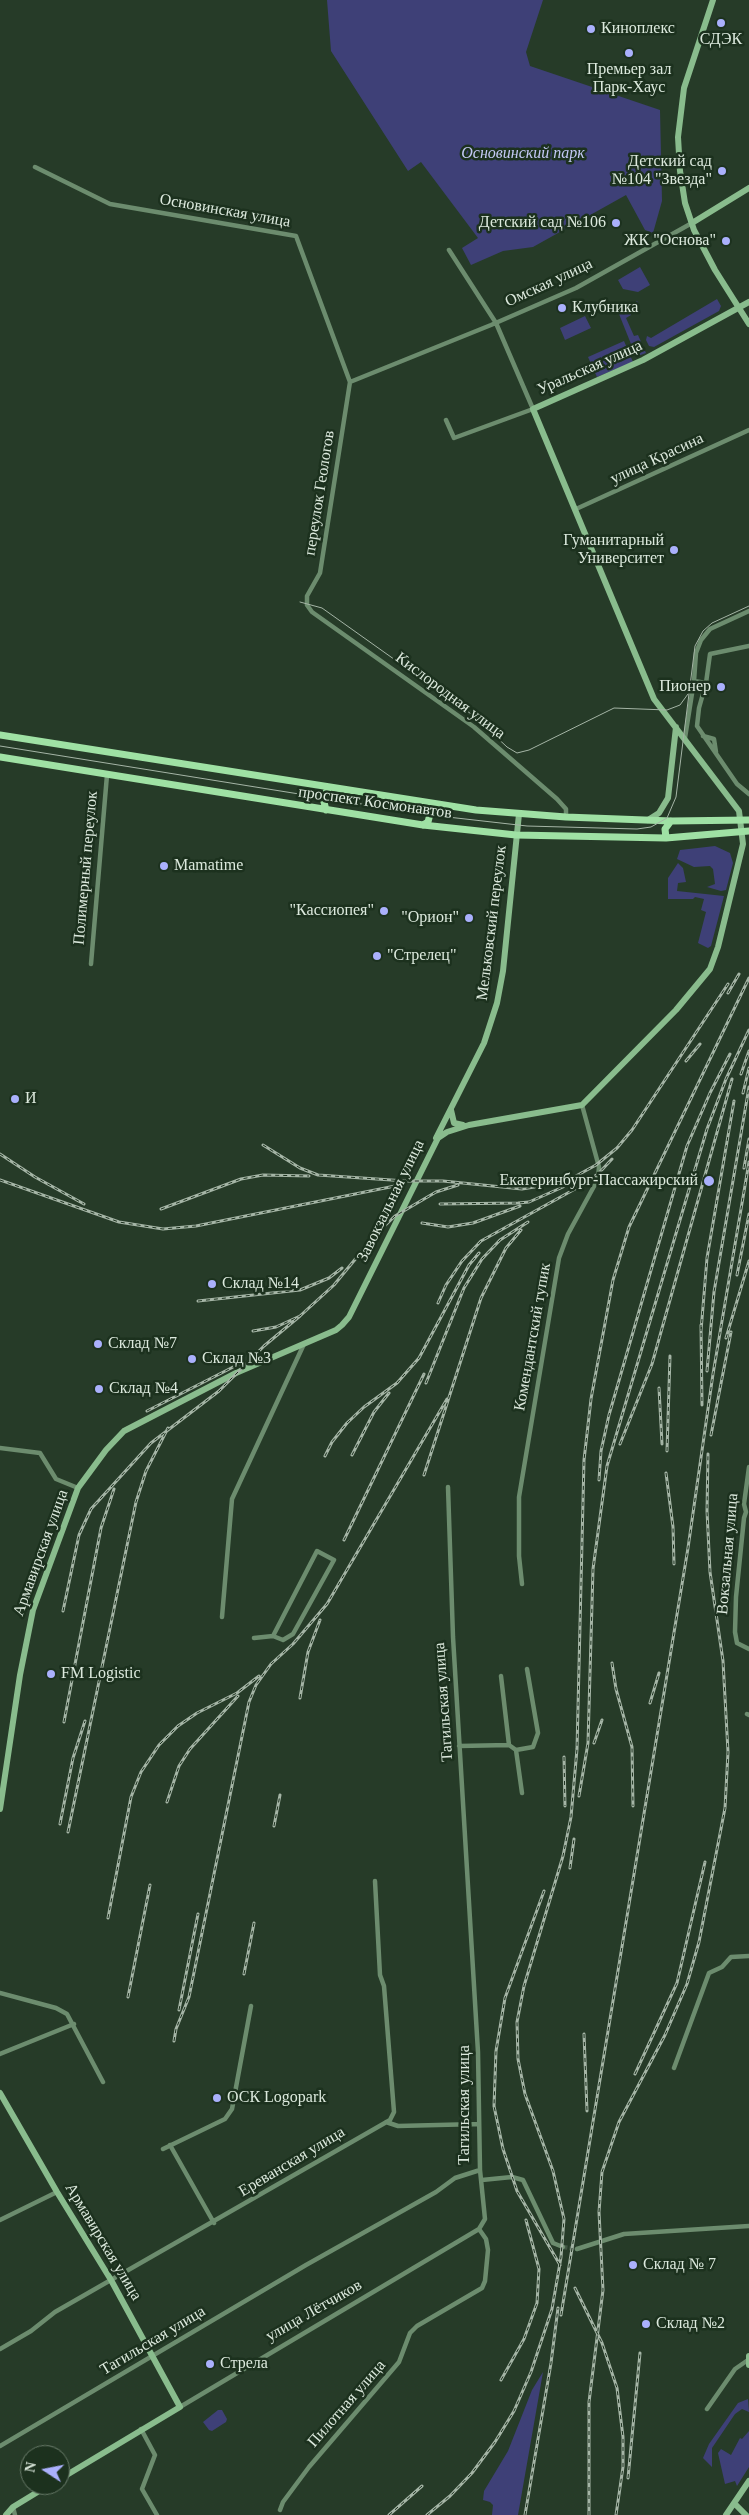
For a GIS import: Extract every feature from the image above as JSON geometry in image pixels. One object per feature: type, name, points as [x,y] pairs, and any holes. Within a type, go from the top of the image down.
[{"type":"main road","points":[[713,0],[684,83],[679,119],[680,171],[685,203],[692,223],[707,256],[749,324]]},
{"type":"main road","name":"Омская улица","points":[[692,223],[749,188]]},
{"type":"main road","name":"Уральская улица","points":[[533,409],[643,360],[749,302]]},
{"type":"main road","points":[[533,409],[654,699],[734,803],[745,820],[746,831],[716,956],[708,974],[676,1010],[582,1105]]},
{"type":"main road","points":[[648,820],[659,813],[668,798],[676,727]]},
{"type":"main road","name":"проспект Космонавтов","points":[[0,735],[424,802],[519,814],[671,821],[745,820]]},
{"type":"main road","name":"проспект Космонавтов","points":[[0,757],[423,825],[516,835],[666,838],[746,831]]},
{"type":"main road","points":[[326,810],[323,798],[328,787]]},
{"type":"main road","points":[[423,825],[428,822],[431,810],[424,802]]},
{"type":"main road","name":"Мельковский переулок","points":[[434,1142],[484,1043],[497,1003],[503,971],[519,814]]},
{"type":"main road","points":[[666,838],[665,829],[671,821]]},
{"type":"main road","points":[[453,1103],[451,1116],[454,1123],[469,1125]]},
{"type":"main road","name":"Завокзальная улица","points":[[304,1342],[336,1330],[349,1317],[434,1142],[447,1132],[469,1125],[582,1105]]},
{"type":"main road","name":"Армавирская улица","points":[[0,1808],[29,1624],[55,1545],[78,1488],[106,1450],[124,1431],[236,1373],[304,1342]]},
{"type":"main road","name":"Армавирская улица","points":[[0,2093],[57,2192],[111,2280],[180,2407]]},
{"type":"main road","name":"улица Лётчиков","points":[[70,2473],[180,2407]]},
{"type":"main road","points":[[726,2515],[749,2481]]},
{"type":"main road","points":[[6,2515],[13,2507],[33,2495]]},
{"type":"main road","points":[[734,2503],[746,2515]]},
{"type":"street","name":"Основинская улица","points":[[35,167],[110,204],[296,236],[350,382]]},
{"type":"street","name":"Омская улица","points":[[350,382],[496,323],[576,288],[692,223]]},
{"type":"street","points":[[449,250],[496,323],[533,409]]},
{"type":"street","name":"переулок Геологов","points":[[308,605],[307,596],[320,573],[350,382]]},
{"type":"street","name":"Уральская улица","points":[[446,420],[454,438],[533,409]]},
{"type":"street","name":"улица Красина","points":[[576,510],[749,430]]},
{"type":"street","name":"Кислородная улица","points":[[308,605],[312,612],[474,727],[557,799],[566,809],[566,817]]},
{"type":"street","points":[[685,738],[694,681],[696,653],[703,636],[716,626],[749,611]]},
{"type":"street","points":[[749,646],[710,654],[706,683],[696,721],[702,735],[737,784],[749,794]]},
{"type":"street","points":[[694,681],[706,683]]},
{"type":"street","name":"Полимерный переулок","points":[[91,964],[107,775]]},
{"type":"street","name":"Комендантский тупик","points":[[522,1584],[518,1556],[518,1500],[559,1258],[568,1234],[598,1179],[599,1167],[582,1105]]},
{"type":"street","points":[[222,1617],[232,1499],[304,1342]]},
{"type":"street","points":[[0,1448],[40,1453],[56,1479],[78,1488]]},
{"type":"street","name":"Вокзальная улица","points":[[749,1467],[744,1504],[748,1514],[744,1518],[736,1597],[735,1636],[737,1643],[749,1649]]},
{"type":"street","name":"Тагильская улица","points":[[0,2446],[306,2265],[436,2192],[455,2178],[480,2170],[477,2034],[452,1637],[448,1487]]},
{"type":"street","points":[[254,1638],[273,1636],[283,1640],[293,1634],[334,1560],[317,1551],[273,1636]]},
{"type":"street","points":[[459,1746],[509,1745],[516,1750],[534,1747],[538,1733],[527,1669]]},
{"type":"street","points":[[501,1676],[509,1745]]},
{"type":"street","points":[[516,1750],[522,1794]]},
{"type":"street","points":[[375,1882],[380,1975],[384,1986],[394,2112],[390,2120],[386,2122]]},
{"type":"street","points":[[674,2068],[709,1974],[722,1968],[731,1957],[749,1956]]},
{"type":"street","points":[[0,1993],[56,2008],[66,2014],[74,2024],[103,2082]]},
{"type":"street","points":[[162,2149],[225,2119],[232,2109],[251,2006]]},
{"type":"street","points":[[0,2054],[74,2024]]},
{"type":"street","points":[[386,2122],[398,2126],[478,2124]]},
{"type":"street","name":"Ереванская улица","points":[[0,2349],[31,2331],[55,2312],[214,2223],[386,2122]]},
{"type":"street","points":[[170,2146],[214,2223]]},
{"type":"street","points":[[479,2229],[485,2219],[480,2170]]},
{"type":"street","points":[[482,2180],[512,2177],[523,2180],[553,2243],[563,2247]]},
{"type":"street","points":[[0,2220],[57,2192]]},
{"type":"street","points":[[577,2249],[624,2234],[749,2226]]},
{"type":"street","name":"улица Лётчиков","points":[[180,2407],[479,2229]]},
{"type":"street","name":"Пилотная улица","points":[[280,2510],[309,2467],[399,2362],[410,2333],[417,2326],[482,2288],[485,2281],[488,2250],[486,2239],[479,2229]]},
{"type":"street","points":[[707,2409],[735,2369],[749,2360]]},
{"type":"street","points":[[142,2430],[156,2455],[142,2489],[157,2515]]},
{"type":"street","points":[[13,2507],[15,2515]]},
{"type":"green space","name":"Основинский парк","points":[[327,0],[543,0],[526,52],[530,66],[660,110],[662,201],[653,233],[645,230],[626,195],[533,247],[503,251],[471,265],[462,248],[478,238],[421,162],[408,171],[331,51]]},
{"type":"green space","points":[[640,267],[650,285],[638,292],[623,289],[618,280]]},
{"type":"green space","points":[[717,299],[721,306],[719,311],[654,347],[649,346],[646,340],[647,336],[651,338]]},
{"type":"green space","points":[[637,301],[639,304],[631,310],[631,315],[626,318],[634,336],[638,335],[646,353],[638,356],[635,354],[619,314]]},
{"type":"green space","points":[[585,316],[591,328],[565,340],[560,328]]},
{"type":"green space","points":[[624,341],[633,362],[597,377],[588,357]]},
{"type":"green space","points":[[715,846],[730,853],[733,863],[726,890],[721,891],[707,887],[715,884],[713,869],[710,866],[694,867],[677,859],[680,850]]},
{"type":"green space","points":[[678,863],[683,868],[686,882],[678,883],[677,891],[724,896],[711,946],[708,948],[698,943],[706,912],[701,910],[704,899],[695,897],[693,899],[668,899],[668,878]]},
{"type":"green space","points":[[543,2372],[518,2515],[492,2515],[493,2505],[483,2500],[484,2491],[508,2451],[532,2390]]},
{"type":"green space","points":[[748,2399],[749,2412],[742,2409],[735,2414],[712,2448],[712,2467],[703,2458],[709,2444],[738,2403]]},
{"type":"green space","points":[[218,2410],[222,2410],[227,2419],[226,2422],[212,2431],[209,2430],[203,2422]]},
{"type":"green space","points":[[749,2431],[749,2467],[737,2486],[735,2481],[725,2484],[718,2453],[721,2449],[731,2455],[740,2438],[742,2439]]},
{"type":"tunnel","points":[[563,2247],[577,2249]]},
{"type":"tram line","points":[[300,602],[322,608],[474,716],[507,747],[517,753],[529,750],[614,708],[667,710],[680,705],[688,694]]},
{"type":"tram line","points":[[0,746],[430,815],[527,826],[637,829],[651,827],[667,818],[676,797],[695,646],[703,631],[712,623],[749,606]]},
{"type":"railway","points":[[728,993],[739,974]]},
{"type":"railway","points":[[427,2515],[450,2496],[472,2473],[495,2442],[514,2411],[531,2372],[552,2309],[561,2257],[564,2219],[553,2171],[525,2094],[518,2059],[517,2022],[524,1986],[563,1856],[571,1817],[577,1749],[584,1460],[591,1399],[613,1280],[629,1227],[749,978]]},
{"type":"railway","points":[[263,1145],[300,1168],[318,1175],[406,1181],[443,1181],[522,1189],[565,1182],[596,1165],[617,1148],[632,1130],[728,984]]},
{"type":"railway","points":[[579,1796],[588,1743],[593,1569],[607,1466],[707,1129],[726,1079],[749,1030]]},
{"type":"railway","points":[[686,1061],[700,1044]]},
{"type":"railway","points":[[741,1074],[749,1051]]},
{"type":"railway","points":[[599,1480],[601,1451],[609,1415],[687,1146],[710,1093],[730,1054]]},
{"type":"railway","points":[[743,1093],[749,1068]]},
{"type":"railway","points":[[620,1444],[652,1364],[732,1079]]},
{"type":"railway","points":[[707,1371],[714,1292],[749,1087]]},
{"type":"railway","points":[[701,1331],[707,1258],[734,1101]]},
{"type":"railway","points":[[744,1168],[749,1139]]},
{"type":"railway","points":[[0,1154],[35,1177],[84,1204]]},
{"type":"railway","points":[[438,1303],[446,1285],[462,1261],[481,1241],[575,1189],[598,1174],[612,1159]]},
{"type":"railway","points":[[561,2315],[688,1548],[713,1374],[749,1162]]},
{"type":"railway","points":[[161,1209],[241,1179],[263,1175],[309,1176]]},
{"type":"railway","points":[[0,1180],[119,1222],[163,1229],[196,1226],[400,1185]]},
{"type":"railway","points":[[253,1331],[276,1327],[300,1316],[334,1285],[376,1234],[395,1216],[436,1192],[458,1185]]},
{"type":"railway","points":[[440,1204],[529,1202],[563,1187]]},
{"type":"railway","points":[[422,1223],[448,1227],[473,1223],[520,1206]]},
{"type":"railway","points":[[737,1275],[749,1214]]},
{"type":"railway","points":[[426,1383],[464,1288],[482,1259],[500,1240],[528,1222]]},
{"type":"railway","points":[[424,1475],[481,1298],[506,1248],[521,1230]]},
{"type":"railway","points":[[325,1456],[332,1442],[347,1423],[364,1407],[397,1383],[419,1358],[469,1265],[479,1253]]},
{"type":"railway","points":[[726,1338],[749,1261]]},
{"type":"railway","points":[[198,1301],[300,1290],[329,1278],[342,1268]]},
{"type":"railway","points":[[63,1611],[79,1535],[91,1509],[151,1443],[219,1391],[264,1346],[300,1316]]},
{"type":"railway","points":[[701,1325],[702,1405]]},
{"type":"railway","points":[[711,1435],[731,1332]]},
{"type":"railway","points":[[667,1451],[670,1356]]},
{"type":"railway","points":[[147,1411],[241,1363]]},
{"type":"railway","points":[[344,1540],[424,1374]]},
{"type":"railway","points":[[659,1388],[662,1444]]},
{"type":"railway","points":[[352,1455],[374,1412],[389,1393]]},
{"type":"railway","points":[[174,2041],[176,2029],[189,1997],[249,1702],[256,1685],[271,1664],[293,1644],[327,1604],[447,1399]]},
{"type":"railway","points":[[68,1832],[136,1502],[146,1471],[168,1428]]},
{"type":"railway","points":[[589,2515],[589,2402],[603,2290],[599,2212],[602,2172],[619,2122],[665,2035],[687,1984],[699,1942],[725,1808],[728,1752],[723,1661],[710,1572],[707,1511],[708,1454]]},
{"type":"railway","points":[[666,1473],[673,1527],[674,1564]]},
{"type":"railway","points":[[64,1722],[101,1528],[114,1489]]},
{"type":"railway","points":[[300,1698],[308,1652],[320,1620]]},
{"type":"railway","points":[[612,1663],[616,1689],[632,1747],[633,1806]]},
{"type":"railway","points":[[650,1703],[659,1673]]},
{"type":"railway","points":[[108,1918],[131,1797],[141,1772],[159,1745],[178,1726],[197,1713],[237,1693],[259,1676]]},
{"type":"railway","points":[[167,1802],[179,1766],[190,1749],[238,1696]]},
{"type":"railway","points":[[594,1743],[602,1720]]},
{"type":"railway","points":[[60,1824],[73,1758],[85,1721]]},
{"type":"railway","points":[[564,1757],[565,1806]]},
{"type":"railway","points":[[274,1826],[280,1795]]},
{"type":"railway","points":[[570,1868],[574,1839]]},
{"type":"railway","points":[[635,2074],[677,1983],[705,1862]]},
{"type":"railway","points":[[128,1997],[150,1885]]},
{"type":"railway","points":[[544,1891],[505,1998],[496,2051],[494,2106],[503,2149],[517,2191],[560,2265]]},
{"type":"railway","points":[[179,2010],[198,1914]]},
{"type":"railway","points":[[244,1974],[254,1923]]},
{"type":"railway","points":[[584,2034],[587,2111]]},
{"type":"railway","points":[[501,2380],[524,2339],[537,2303],[539,2269],[526,2220]]},
{"type":"railway","points":[[575,2288],[602,2343],[617,2388],[623,2437],[623,2467],[616,2515]]},
{"type":"railway","points":[[525,2515],[551,2363],[558,2308]]},
{"type":"railway","points":[[628,2478],[640,2353]]},
{"type":"railway","points":[[389,2515],[422,2486]]},
{"type":"place","name":"СДЭК","points":[[721,23]]},
{"type":"place","name":"Киноплекс","points":[[591,29]]},
{"type":"place","name":"Премьер зал Парк-Хаус","points":[[629,53]]},
{"type":"place","name":"Детский сад №104 \"Звезда\"","points":[[722,171]]},
{"type":"place","name":"Детский сад №106","points":[[616,223]]},
{"type":"place","name":"ЖК \"Основа\"","points":[[726,241]]},
{"type":"place","name":"Клубника","points":[[562,308]]},
{"type":"place","name":"Гуманитарный Университет","points":[[674,550]]},
{"type":"place","name":"Пионер","points":[[721,687]]},
{"type":"place","name":"Mamatime","points":[[164,866]]},
{"type":"place","name":"\"Кассиопея\"","points":[[384,911]]},
{"type":"place","name":"\"Орион\"","points":[[469,918]]},
{"type":"place","name":"\"Стрелец\"","points":[[377,956]]},
{"type":"place","name":"И","points":[[15,1099]]},
{"type":"place","name":"Екатеринбург-Пассажирский","points":[[709,1181]]},
{"type":"place","name":"Склад №14","points":[[212,1284]]},
{"type":"place","name":"Склад №7","points":[[98,1344]]},
{"type":"place","name":"Склад №3","points":[[192,1359]]},
{"type":"place","name":"Склад №4","points":[[99,1389]]},
{"type":"place","name":"FM Logistic","points":[[51,1674]]},
{"type":"place","name":"ОСК Logopark","points":[[217,2098]]},
{"type":"place","name":"Склад № 7","points":[[633,2265]]},
{"type":"place","name":"Склад №2","points":[[646,2324]]},
{"type":"place","name":"Стрела","points":[[210,2364]]}]
